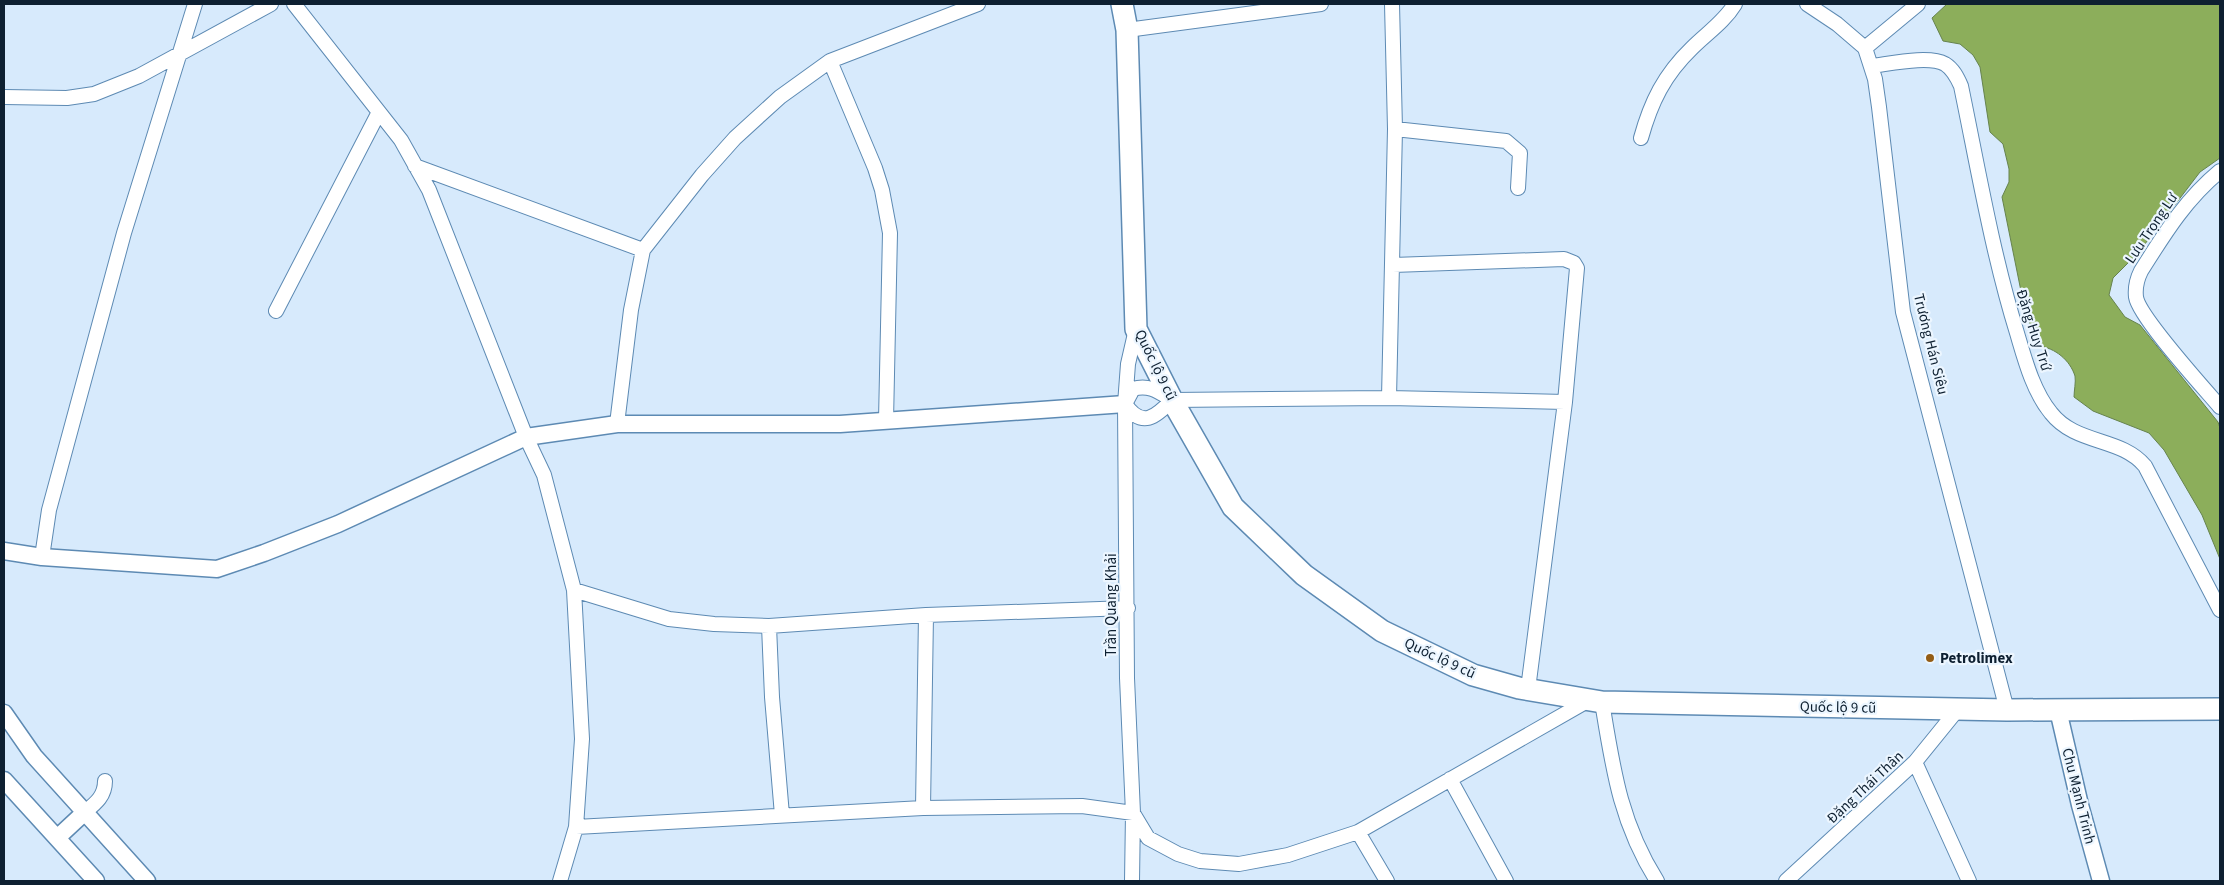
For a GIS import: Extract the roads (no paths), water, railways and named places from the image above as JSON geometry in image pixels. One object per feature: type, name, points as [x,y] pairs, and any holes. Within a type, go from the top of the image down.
[{"type":"main road","name":"Quốc lộ 9 cũ","points":[[1122,4],[1127,30],[1136,329],[1172,400],[1232,507],[1304,575],[1382,631],[1473,676],[1528,689],[1596,701],[2007,710],[2220,709]]},
{"type":"street","points":[[42,557],[48,510],[121,242],[195,4]]},
{"type":"street","points":[[4,97],[68,98],[94,94],[139,76],[271,4]]},
{"type":"street","points":[[294,4],[401,140],[429,190],[526,437],[544,475],[574,590],[582,739],[576,827],[560,881]]},
{"type":"street","points":[[617,424],[631,310],[643,250],[702,175],[735,138],[780,97],[830,61],[978,4]]},
{"type":"street","points":[[1127,30],[1321,4]]},
{"type":"street","points":[[1389,398],[1395,129],[1392,4]]},
{"type":"street","points":[[1641,138],[1650,108],[1662,86],[1691,49],[1727,16],[1735,4]]},
{"type":"street","points":[[1806,4],[1837,24],[1865,48],[1918,4]]},
{"type":"street","name":"Trương Hán Siêu","points":[[1865,48],[1871,66],[1881,116],[1903,312],[2007,710]]},
{"type":"street","name":"Đặng Huy Trứ","points":[[1871,66],[1932,60],[1945,64],[1953,70],[1961,86],[2003,287],[2025,360],[2038,392],[2051,414],[2065,427],[2088,438],[2130,452],[2145,466],[2220,610]]},
{"type":"street","points":[[830,61],[875,168],[882,190],[890,234],[886,421]]},
{"type":"street","points":[[276,311],[379,112]]},
{"type":"street","points":[[1395,129],[1506,141],[1520,154],[1518,188]]},
{"type":"street","points":[[415,166],[643,250]]},
{"type":"street","name":"Lưu Trọng Lư","points":[[2220,171],[2198,190],[2178,214],[2138,279],[2136,296],[2148,319],[2220,407]]},
{"type":"street","points":[[1393,265],[1564,259],[1574,263],[1578,273],[1565,402],[1528,689]]},
{"type":"street","name":"Trần Quang Khải","points":[[1132,881],[1133,813],[1127,678],[1128,608],[1125,404],[1128,364],[1136,329]]},
{"type":"street","points":[[1125,404],[1133,389],[1142,386],[1156,390],[1172,400],[1389,398],[1565,402]]},
{"type":"street","points":[[1125,404],[1133,415],[1142,419],[1158,414],[1172,400]]},
{"type":"street","points":[[4,551],[42,557],[217,569],[264,554],[338,524],[526,437],[617,424],[840,424],[1125,404]]},
{"type":"street","points":[[574,590],[669,619],[714,624],[769,626],[926,615],[1128,608]]},
{"type":"street","points":[[924,808],[926,615]]},
{"type":"street","points":[[769,626],[772,697],[782,815]]},
{"type":"street","points":[[576,827],[924,808],[1082,806],[1133,813],[1148,838],[1178,854],[1200,861],[1239,864],[1288,855],[1358,832],[1450,779],[1596,701],[1626,821],[1635,842],[1657,881]]},
{"type":"street","name":"Đặng Thái Thân","points":[[1786,881],[1915,762],[1958,709]]},
{"type":"street","name":"Chu Mạnh Trinh","points":[[2058,710],[2080,805],[2101,881]]},
{"type":"street","points":[[4,713],[34,756],[147,881]]},
{"type":"street","points":[[1915,762],[1969,881]]},
{"type":"street","points":[[1450,779],[1506,881]]},
{"type":"street","points":[[4,780],[96,881]]},
{"type":"street","points":[[57,838],[102,796],[105,781]]},
{"type":"street","points":[[1358,832],[1387,881]]},
{"type":"place","name":"Petrolimex","points":[[1930,658]]}]
